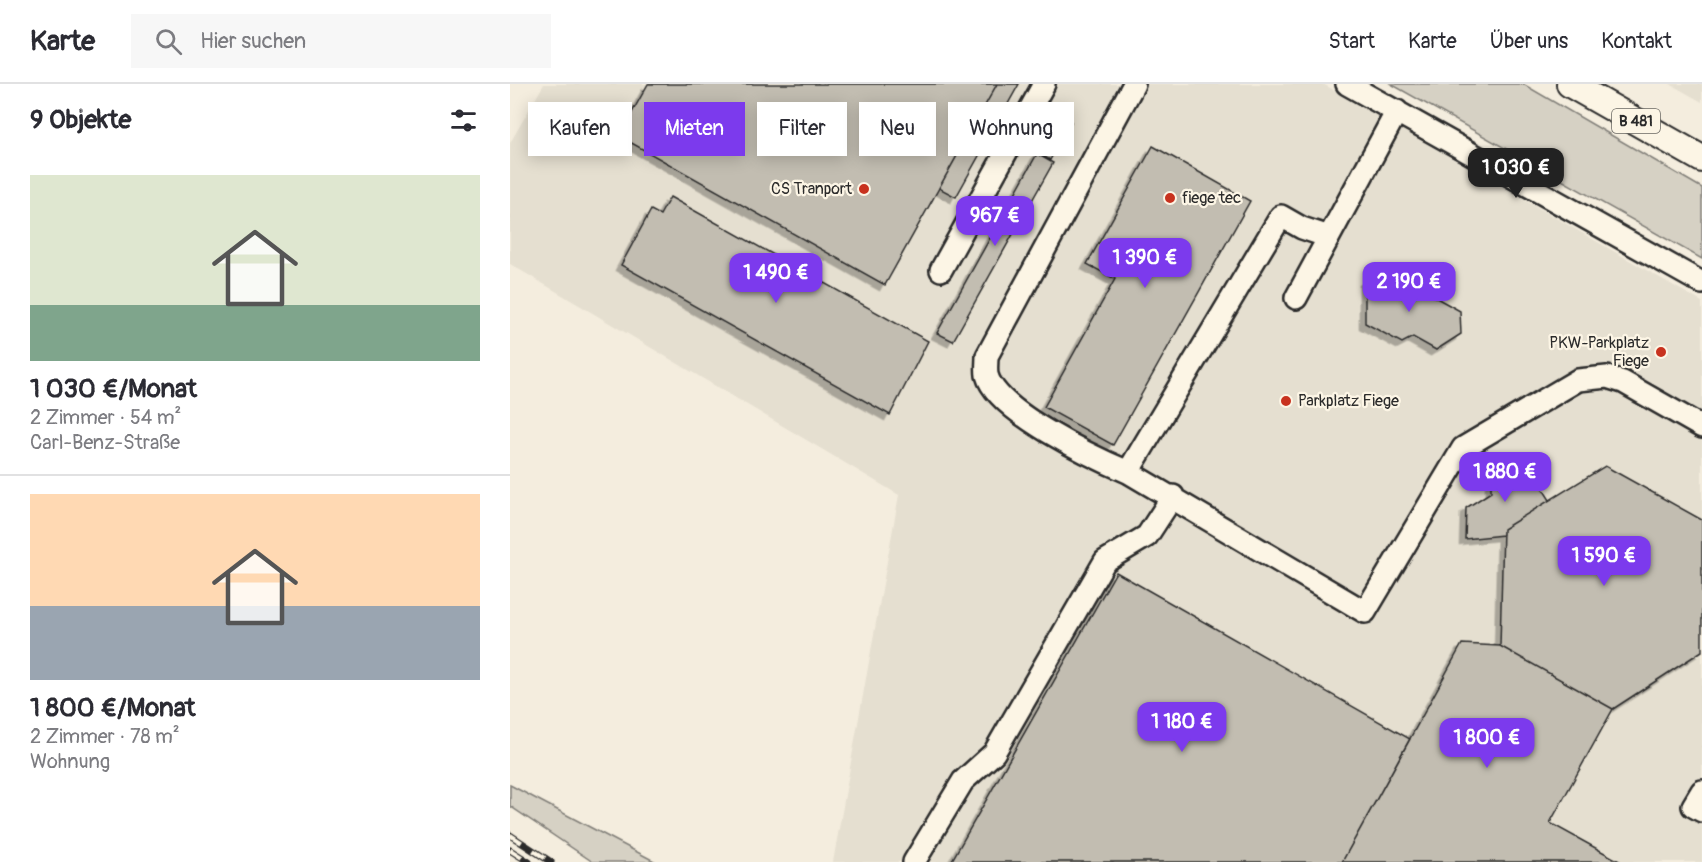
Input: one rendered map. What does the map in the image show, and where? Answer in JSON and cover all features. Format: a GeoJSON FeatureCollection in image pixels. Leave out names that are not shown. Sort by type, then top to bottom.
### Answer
{"type":"FeatureCollection","features":[{"type":"Feature","properties":{"kind":"main road","name":"B 481"},"geometry":{"type":"LineString","coordinates":[[1570,84],[1702,159]]}},
{"type":"Feature","properties":{"kind":"street"},"geometry":{"type":"LineString","coordinates":[[941,270],[1044,84]]}},
{"type":"Feature","properties":{"kind":"street"},"geometry":{"type":"LineString","coordinates":[[1134,84],[987,356],[987,375],[1011,409],[1098,459],[1173,496],[1365,612],[1463,448],[1578,380],[1607,377],[1623,382],[1702,427]]}},
{"type":"Feature","properties":{"kind":"street"},"geometry":{"type":"LineString","coordinates":[[1347,84],[1702,283]]}},
{"type":"Feature","properties":{"kind":"street"},"geometry":{"type":"LineString","coordinates":[[1296,298],[1397,111]]}},
{"type":"Feature","properties":{"kind":"street"},"geometry":{"type":"LineString","coordinates":[[1128,472],[1281,216],[1302,228],[1329,237]]}},
{"type":"Feature","properties":{"kind":"street"},"geometry":{"type":"LineString","coordinates":[[915,862],[963,781],[994,753],[1105,561],[1147,536],[1173,496]]}},
{"type":"Feature","properties":{"kind":"street"},"geometry":{"type":"LineString","coordinates":[[1702,791],[1693,806],[1702,811]]}},
{"type":"Feature","properties":{"kind":"shaded area"},"geometry":{"type":"Polygon","coordinates":[[[544,84],[1323,84],[1702,302],[1702,862],[833,862],[899,495],[510,264],[510,143],[528,112],[528,156],[632,156],[632,102],[534,102],[544,84]]]}},
{"type":"Feature","properties":{"kind":"shaded area"},"geometry":{"type":"Polygon","coordinates":[[[1391,84],[1523,84],[1702,188],[1702,259],[1391,84]]]}},
{"type":"Feature","properties":{"kind":"shaded area"},"geometry":{"type":"Polygon","coordinates":[[[1670,84],[1702,84],[1702,102],[1670,84]]]}},
{"type":"Feature","properties":{"kind":"shaded area"},"geometry":{"type":"Polygon","coordinates":[[[510,785],[656,862],[593,862],[510,806],[510,785]]]}},
{"type":"Feature","properties":{"kind":"building"},"geometry":{"type":"Polygon","coordinates":[[[648,84],[997,84],[987,102],[948,102],[948,156],[957,156],[885,285],[655,156],[745,156],[745,102],[644,102],[644,150],[632,143],[632,113],[648,84]]]}},
{"type":"Feature","properties":{"kind":"building"},"geometry":{"type":"Polygon","coordinates":[[[997,84],[1019,84],[1009,102],[987,102],[997,84]]]}},
{"type":"Feature","properties":{"kind":"building"},"geometry":{"type":"Polygon","coordinates":[[[1153,146],[1250,201],[1113,445],[1044,407],[1115,279],[1087,264],[1153,146]]]}},
{"type":"Feature","properties":{"kind":"building"},"geometry":{"type":"Polygon","coordinates":[[[957,156],[979,156],[956,197],[939,188],[957,156]]]}},
{"type":"Feature","properties":{"kind":"building"},"geometry":{"type":"Polygon","coordinates":[[[1036,156],[1053,163],[953,341],[937,333],[1036,156]]]}},
{"type":"Feature","properties":{"kind":"building"},"geometry":{"type":"Polygon","coordinates":[[[670,197],[928,341],[890,415],[621,265],[651,210],[660,215],[670,197]]]}},
{"type":"Feature","properties":{"kind":"building"},"geometry":{"type":"Polygon","coordinates":[[[1380,273],[1401,285],[1406,281],[1460,311],[1461,334],[1436,350],[1413,337],[1402,343],[1365,323],[1365,280],[1380,273]]]}},
{"type":"Feature","properties":{"kind":"building"},"geometry":{"type":"Polygon","coordinates":[[[1526,462],[1550,500],[1503,529],[1503,535],[1465,539],[1466,508],[1491,492],[1491,482],[1526,462]]]}},
{"type":"Feature","properties":{"kind":"building"},"geometry":{"type":"Polygon","coordinates":[[[1605,466],[1702,520],[1702,651],[1613,709],[1500,646],[1503,529],[1605,466]]]}},
{"type":"Feature","properties":{"kind":"building"},"geometry":{"type":"Polygon","coordinates":[[[1116,572],[1410,739],[1342,862],[951,862],[1116,572]]]}},
{"type":"Feature","properties":{"kind":"building"},"geometry":{"type":"Polygon","coordinates":[[[1462,644],[1500,646],[1613,709],[1550,823],[1621,862],[1342,862],[1462,644]]]}},
{"type":"Feature","properties":{"kind":"railway"},"geometry":{"type":"LineString","coordinates":[[510,835],[551,862]]}},
{"type":"Feature","properties":{"kind":"railway"},"geometry":{"type":"LineString","coordinates":[[510,850],[529,862]]}},
{"type":"Feature","properties":{"kind":"place","name":"CS Tranport"},"geometry":{"type":"Point","coordinates":[864,189]}},
{"type":"Feature","properties":{"kind":"place","name":"fiege tec"},"geometry":{"type":"Point","coordinates":[1170,198]}},
{"type":"Feature","properties":{"kind":"place","name":"PKW-Parkplatz Fiege"},"geometry":{"type":"Point","coordinates":[1661,352]}},
{"type":"Feature","properties":{"kind":"place","name":"Parkplatz Fiege"},"geometry":{"type":"Point","coordinates":[1286,401]}}]}
